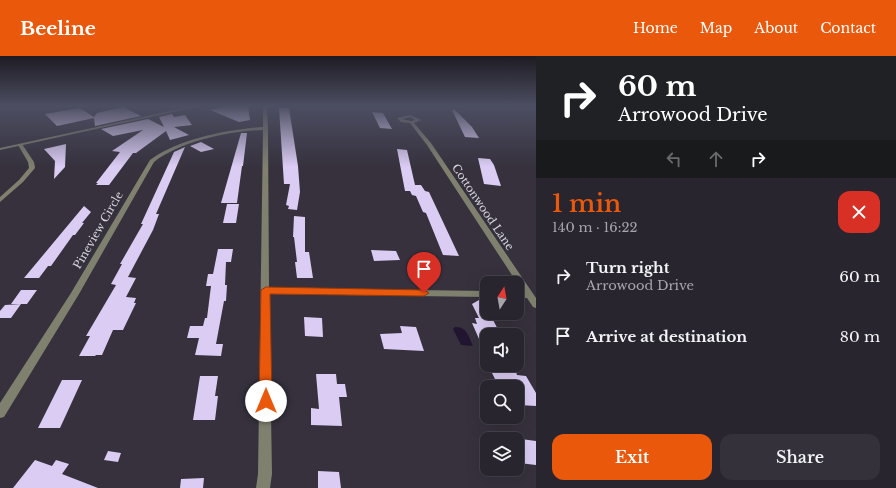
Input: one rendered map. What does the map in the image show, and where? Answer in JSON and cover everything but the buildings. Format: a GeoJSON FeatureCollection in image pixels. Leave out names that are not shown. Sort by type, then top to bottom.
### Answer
{"type":"FeatureCollection","features":[{"type":"Feature","properties":{"kind":"street"},"geometry":{"type":"LineString","coordinates":[[0,149],[106,126]]}},
{"type":"Feature","properties":{"kind":"street","name":"Cottonwood Lane"},"geometry":{"type":"LineString","coordinates":[[414,126],[429,144],[536,305]]}},
{"type":"Feature","properties":{"kind":"street"},"geometry":{"type":"LineString","coordinates":[[263,488],[265,467],[266,128]]}},
{"type":"Feature","properties":{"kind":"street","name":"Pineview Circle"},"geometry":{"type":"LineString","coordinates":[[0,413],[75,294],[152,161],[164,152],[182,145],[242,130],[266,128]]}},
{"type":"Feature","properties":{"kind":"street"},"geometry":{"type":"LineString","coordinates":[[0,200],[21,181],[32,168],[31,162],[20,145]]}},
{"type":"Feature","properties":{"kind":"street"},"geometry":{"type":"LineString","coordinates":[[266,290],[480,294]]}},
{"type":"Feature","properties":{"kind":"street"},"geometry":{"type":"LineString","coordinates":[[524,295],[529,295]]}},
{"type":"Feature","properties":{"kind":"shaded area"},"geometry":{"type":"Polygon","coordinates":[[[455,327],[465,330],[473,346],[461,345],[453,329],[455,327]]]}},
{"type":"Feature","properties":{"kind":"route"},"geometry":{"type":"LineString","coordinates":[[266,401],[266,290],[424,293]]}}]}
